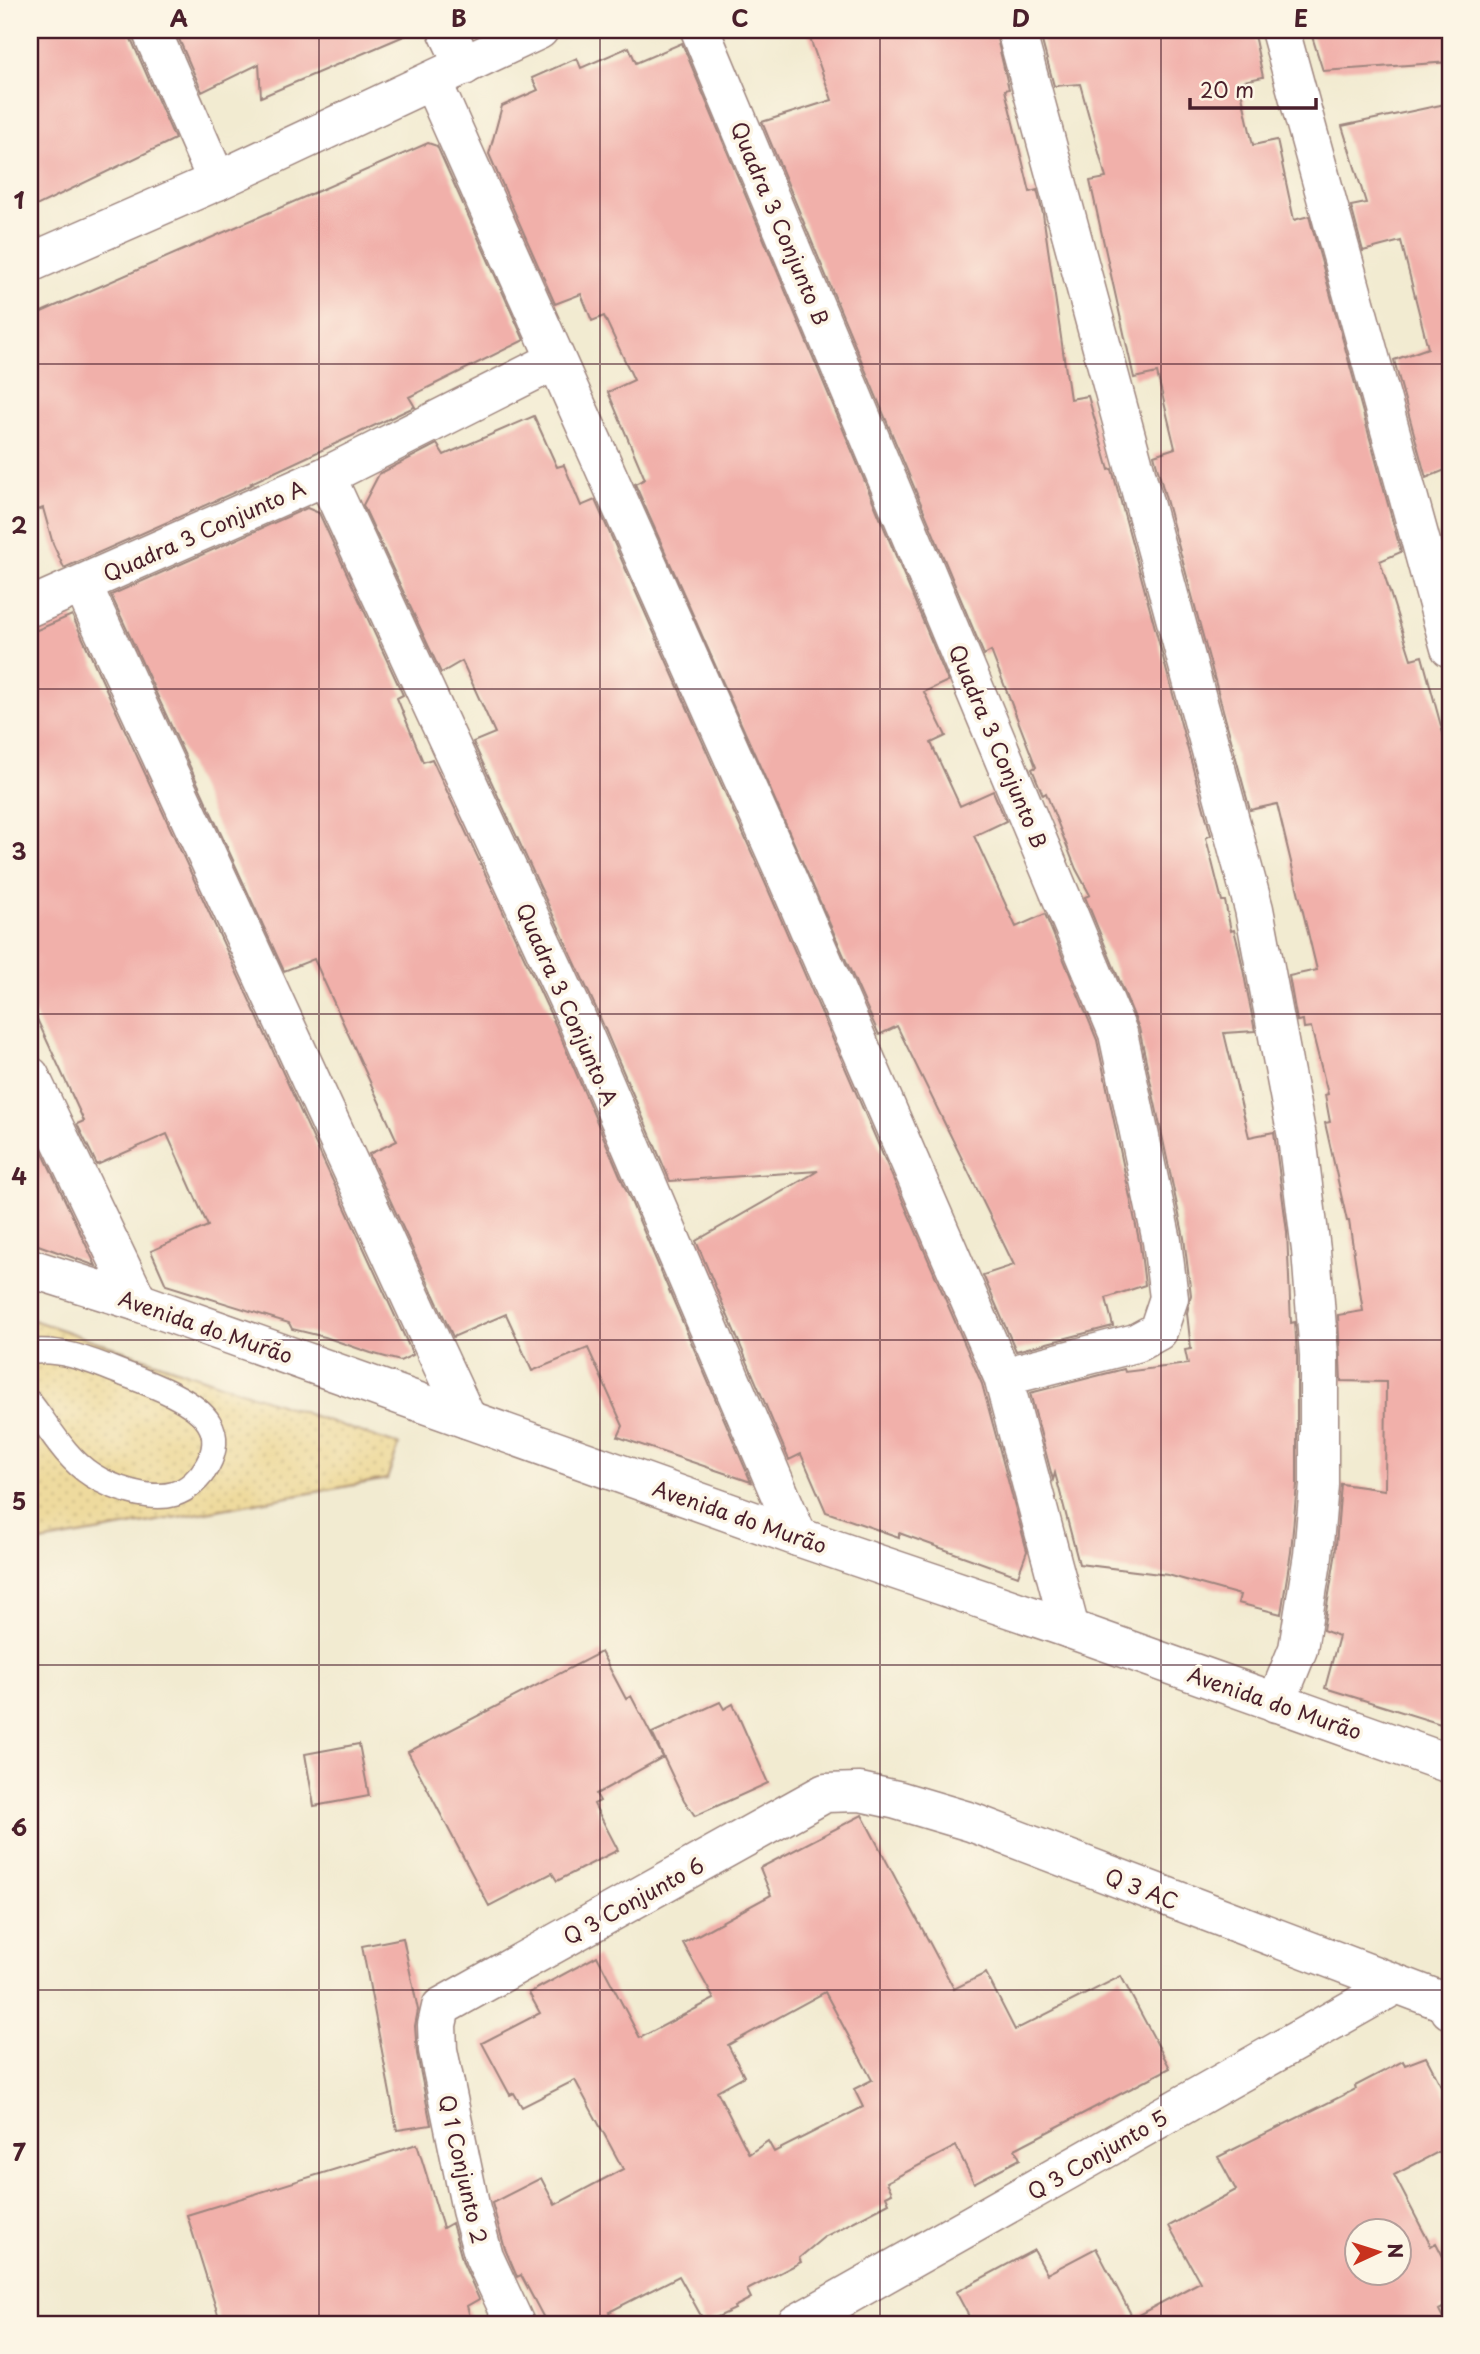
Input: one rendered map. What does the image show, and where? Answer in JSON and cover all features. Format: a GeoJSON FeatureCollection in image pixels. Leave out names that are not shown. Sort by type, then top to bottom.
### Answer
{"type":"FeatureCollection","features":[{"type":"Feature","properties":{"kind":"street"},"geometry":{"type":"LineString","coordinates":[[150,30],[217,181]]}},
{"type":"Feature","properties":{"kind":"street"},"geometry":{"type":"LineString","coordinates":[[447,30],[448,73],[556,360],[787,878],[1003,1377],[1070,1629]]}},
{"type":"Feature","properties":{"kind":"street"},"geometry":{"type":"LineString","coordinates":[[30,262],[217,181],[539,30]]}},
{"type":"Feature","properties":{"kind":"street","name":"Quadra 3 Conjunto B"},"geometry":{"type":"LineString","coordinates":[[700,30],[1086,955],[1118,1033],[1124,1058],[1163,1241],[1169,1298],[1158,1331],[1136,1343],[1003,1377]]}},
{"type":"Feature","properties":{"kind":"street"},"geometry":{"type":"LineString","coordinates":[[1016,30],[1254,909],[1297,1137],[1311,1250],[1319,1355],[1319,1485],[1313,1555],[1298,1649],[1276,1703]]}},
{"type":"Feature","properties":{"kind":"street"},"geometry":{"type":"LineString","coordinates":[[1280,30],[1450,648]]}},
{"type":"Feature","properties":{"kind":"street","name":"Quadra 3 Conjunto A"},"geometry":{"type":"LineString","coordinates":[[30,607],[326,476],[556,360]]}},
{"type":"Feature","properties":{"kind":"street","name":"Quadra 3 Conjunto A"},"geometry":{"type":"LineString","coordinates":[[326,476],[576,1017],[799,1537]]}},
{"type":"Feature","properties":{"kind":"street","name":"Quadra 3 Conjunto A"},"geometry":{"type":"LineString","coordinates":[[82,584],[467,1419]]}},
{"type":"Feature","properties":{"kind":"street"},"geometry":{"type":"LineString","coordinates":[[30,1076],[138,1302]]}},
{"type":"Feature","properties":{"kind":"street","name":"Avenida do Murão"},"geometry":{"type":"LineString","coordinates":[[30,1268],[138,1302],[799,1537],[1450,1763]]}},
{"type":"Feature","properties":{"kind":"street","name":"Q 3 AC"},"geometry":{"type":"LineString","coordinates":[[825,1793],[860,1791],[971,1822],[1449,2006]]}},
{"type":"Feature","properties":{"kind":"street","name":"Q 3 Conjunto 6"},"geometry":{"type":"LineString","coordinates":[[441,2007],[825,1793]]}},
{"type":"Feature","properties":{"kind":"street","name":"Q 3 Conjunto 5"},"geometry":{"type":"LineString","coordinates":[[796,2324],[1397,1984]]}},
{"type":"Feature","properties":{"kind":"street","name":"Q 1 Conjunto 2"},"geometry":{"type":"LineString","coordinates":[[441,2007],[437,2025],[438,2050],[471,2210],[484,2257],[515,2324]]}},
{"type":"Feature","properties":{"kind":"lane"},"geometry":{"type":"LineString","coordinates":[[30,1352],[69,1353],[181,1398],[208,1420],[216,1436],[211,1460],[195,1481],[174,1494],[128,1492],[91,1475],[61,1446],[30,1403]]}},
{"type":"Feature","properties":{"kind":"sand"},"geometry":{"type":"Polygon","coordinates":[[[30,1319],[399,1445],[387,1479],[30,1544],[30,1319]]]}},
{"type":"Feature","properties":{"kind":"building"},"geometry":{"type":"Polygon","coordinates":[[[30,30],[130,30],[131,39],[175,139],[30,209],[30,30]]]}},
{"type":"Feature","properties":{"kind":"building"},"geometry":{"type":"Polygon","coordinates":[[[175,30],[418,30],[261,97],[259,64],[202,92],[175,30]]]}},
{"type":"Feature","properties":{"kind":"building"},"geometry":{"type":"Polygon","coordinates":[[[807,30],[995,30],[1009,89],[1005,90],[1030,192],[1037,190],[1043,214],[1070,399],[1088,396],[1109,470],[1112,469],[1211,835],[1206,838],[1222,901],[1225,901],[1231,931],[1234,930],[1239,949],[1255,1031],[1224,1033],[1249,1137],[1274,1132],[1287,1232],[1291,1323],[1295,1322],[1297,1356],[1297,1484],[1291,1552],[1281,1614],[1238,1603],[1240,1595],[1168,1575],[1079,1564],[1055,1473],[1053,1480],[1030,1393],[1124,1369],[1125,1372],[1188,1364],[1185,1350],[1191,1349],[1187,1313],[1191,1295],[1184,1238],[1139,1028],[1085,897],[1090,895],[1076,869],[1046,793],[1043,795],[1032,769],[1036,767],[991,651],[984,655],[762,122],[832,100],[807,30]]]}},
{"type":"Feature","properties":{"kind":"building"},"geometry":{"type":"Polygon","coordinates":[[[1039,30],[1253,30],[1263,77],[1239,82],[1253,145],[1277,140],[1294,220],[1309,216],[1401,552],[1380,561],[1411,659],[1422,656],[1450,759],[1450,1727],[1325,1688],[1339,1636],[1323,1630],[1335,1558],[1341,1484],[1385,1490],[1386,1382],[1341,1381],[1338,1315],[1363,1311],[1349,1221],[1325,1123],[1330,1122],[1325,1095],[1328,1094],[1311,1027],[1304,1028],[1303,1020],[1297,1021],[1289,976],[1317,970],[1277,804],[1250,810],[1154,455],[1175,448],[1157,373],[1134,378],[1090,181],[1106,178],[1080,84],[1054,86],[1039,30]]]}},
{"type":"Feature","properties":{"kind":"building"},"geometry":{"type":"Polygon","coordinates":[[[1310,30],[1450,30],[1450,62],[1323,71],[1310,30]]]}},
{"type":"Feature","properties":{"kind":"building"},"geometry":{"type":"Polygon","coordinates":[[[682,43],[948,681],[924,692],[946,736],[931,743],[960,806],[993,791],[1006,821],[974,836],[1016,927],[1045,914],[1097,1040],[1140,1245],[1145,1285],[1106,1298],[1113,1326],[1016,1351],[983,1275],[1014,1265],[897,1026],[879,1035],[635,484],[645,479],[608,392],[634,380],[604,316],[592,321],[581,294],[555,304],[489,154],[502,106],[538,90],[532,78],[577,58],[581,68],[629,47],[636,63],[682,43]]]}},
{"type":"Feature","properties":{"kind":"building"},"geometry":{"type":"Polygon","coordinates":[[[1450,103],[1450,468],[1426,478],[1394,360],[1428,348],[1401,241],[1363,251],[1351,206],[1366,203],[1342,126],[1450,103]]]}},
{"type":"Feature","properties":{"kind":"building"},"geometry":{"type":"Polygon","coordinates":[[[428,143],[437,146],[524,340],[409,397],[415,407],[251,483],[253,484],[64,568],[53,544],[43,508],[30,513],[30,317],[428,143]]]}},
{"type":"Feature","properties":{"kind":"building"},"geometry":{"type":"Polygon","coordinates":[[[534,416],[557,467],[564,465],[581,506],[595,500],[767,887],[982,1384],[1027,1551],[1018,1576],[899,1533],[899,1537],[826,1512],[801,1454],[789,1460],[696,1241],[818,1171],[670,1181],[596,1008],[473,742],[495,733],[462,661],[441,673],[363,505],[379,474],[437,444],[444,455],[534,416]]]}},
{"type":"Feature","properties":{"kind":"building"},"geometry":{"type":"Polygon","coordinates":[[[307,508],[319,513],[403,695],[397,698],[423,762],[432,759],[556,1026],[751,1482],[618,1437],[623,1426],[588,1348],[532,1371],[506,1314],[453,1337],[369,1154],[397,1141],[314,959],[284,971],[111,595],[307,508]]]}},
{"type":"Feature","properties":{"kind":"building"},"geometry":{"type":"Polygon","coordinates":[[[72,615],[413,1355],[400,1361],[292,1329],[289,1323],[166,1285],[151,1251],[208,1226],[167,1134],[97,1165],[77,1124],[84,1121],[30,1004],[30,633],[72,615]]]}},
{"type":"Feature","properties":{"kind":"building"},"geometry":{"type":"Polygon","coordinates":[[[30,1126],[96,1266],[30,1242],[30,1126]]]}},
{"type":"Feature","properties":{"kind":"building"},"geometry":{"type":"Polygon","coordinates":[[[601,1652],[626,1699],[631,1696],[663,1757],[596,1794],[600,1801],[594,1804],[618,1850],[557,1881],[552,1873],[489,1906],[408,1752],[601,1652]]]}},
{"type":"Feature","properties":{"kind":"building"},"geometry":{"type":"Polygon","coordinates":[[[720,1702],[724,1709],[733,1704],[768,1783],[695,1816],[684,1800],[652,1733],[720,1702]]]}},
{"type":"Feature","properties":{"kind":"building"},"geometry":{"type":"Polygon","coordinates":[[[359,1744],[369,1796],[314,1806],[305,1754],[359,1744]]]}},
{"type":"Feature","properties":{"kind":"building"},"geometry":{"type":"Polygon","coordinates":[[[862,1815],[954,1989],[986,1973],[1015,2030],[1121,1976],[1170,2068],[1015,2149],[1020,2159],[974,2183],[956,2146],[887,2182],[892,2193],[886,2196],[889,2203],[824,2237],[799,2258],[801,2262],[747,2290],[751,2298],[705,2323],[679,2276],[609,2312],[615,2324],[547,2324],[521,2275],[517,2277],[505,2249],[492,2203],[541,2178],[555,2205],[623,2169],[575,2080],[522,2107],[514,2093],[510,2095],[482,2043],[540,2013],[529,1993],[597,1956],[640,2038],[714,1999],[683,1943],[771,1895],[760,1868],[862,1815]],[[825,1992],[728,2045],[744,2076],[717,2091],[749,2154],[768,2141],[774,2152],[863,2107],[854,2089],[872,2080],[825,1992]]]}},
{"type":"Feature","properties":{"kind":"building"},"geometry":{"type":"Polygon","coordinates":[[[403,1938],[418,2010],[415,2026],[417,2054],[431,2125],[397,2130],[362,1946],[403,1938]]]}},
{"type":"Feature","properties":{"kind":"building"},"geometry":{"type":"Polygon","coordinates":[[[1426,2057],[1450,2103],[1450,2146],[1394,2175],[1431,2246],[1436,2243],[1450,2270],[1450,2304],[1439,2310],[1446,2324],[973,2324],[956,2292],[1034,2250],[1047,2274],[1096,2248],[1133,2318],[1200,2282],[1169,2226],[1236,2190],[1218,2157],[1356,2089],[1355,2086],[1403,2061],[1405,2065],[1426,2057]]]}},
{"type":"Feature","properties":{"kind":"building"},"geometry":{"type":"Polygon","coordinates":[[[417,2144],[443,2228],[452,2223],[463,2263],[479,2299],[467,2306],[472,2324],[221,2324],[187,2215],[417,2144]]]}}]}
